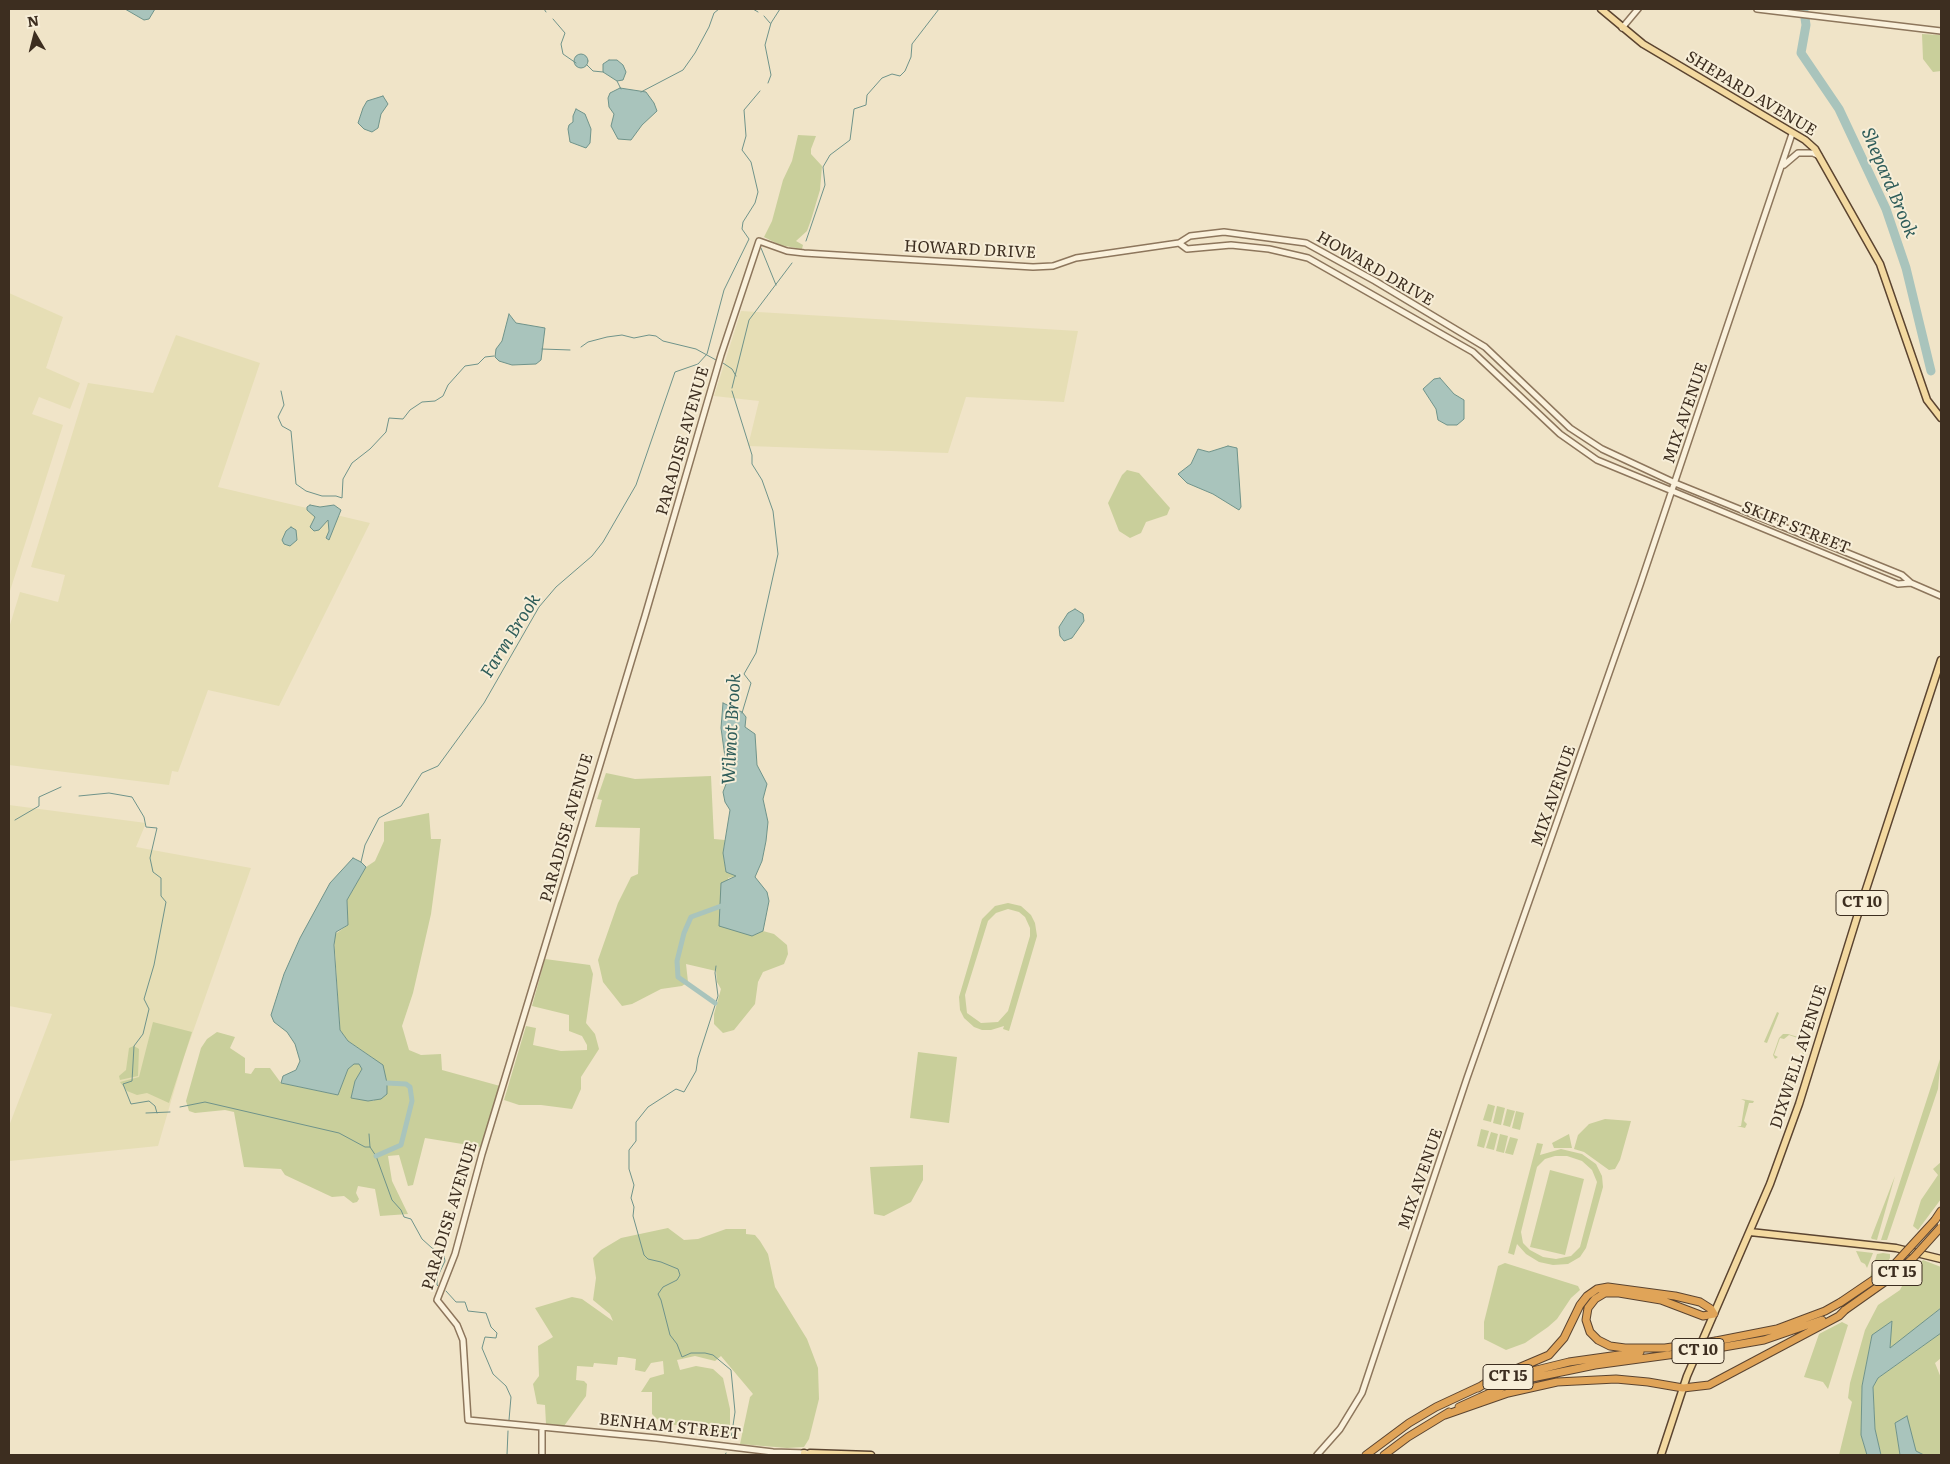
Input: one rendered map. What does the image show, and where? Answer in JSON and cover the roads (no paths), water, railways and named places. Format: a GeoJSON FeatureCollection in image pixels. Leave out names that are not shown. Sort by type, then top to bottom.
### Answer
{"type":"FeatureCollection","features":[{"type":"Feature","properties":{"kind":"highway","name":"CT 15"},"geometry":{"type":"LineString","coordinates":[[1366,1455],[1409,1423],[1436,1407],[1478,1388],[1531,1370],[1568,1362],[1716,1341],[1777,1329],[1825,1311],[1891,1268],[1941,1211]]}},
{"type":"Feature","properties":{"kind":"highway","name":"CT 15"},"geometry":{"type":"LineString","coordinates":[[1384,1455],[1408,1437],[1480,1396],[1532,1378],[1595,1365],[1764,1340],[1790,1333],[1845,1310],[1896,1274],[1941,1227]]}},
{"type":"Feature","properties":{"kind":"highway"},"geometry":{"type":"LineString","coordinates":[[1478,1388],[1490,1380],[1549,1355],[1564,1338],[1580,1305],[1587,1296],[1597,1289],[1623,1287],[1675,1296],[1706,1305],[1714,1314]]}},
{"type":"Feature","properties":{"kind":"highway"},"geometry":{"type":"LineString","coordinates":[[1668,1348],[1610,1346],[1598,1340],[1590,1332],[1586,1320],[1588,1308],[1595,1299],[1605,1293],[1619,1293],[1661,1300],[1703,1316],[1714,1314]]}},
{"type":"Feature","properties":{"kind":"highway"},"geometry":{"type":"LineString","coordinates":[[1445,1415],[1508,1393],[1557,1382],[1616,1380],[1648,1382],[1683,1388],[1718,1382],[1839,1316],[1845,1310]]}},
{"type":"Feature","properties":{"kind":"main road","name":"SHEPARD AVENUE"},"geometry":{"type":"LineString","coordinates":[[1600,9],[1643,44],[1811,145],[1821,157],[1880,264],[1925,394],[1932,408],[1941,418]]}},
{"type":"Feature","properties":{"kind":"main road","name":"DIXWELL AVENUE"},"geometry":{"type":"LineString","coordinates":[[1661,1455],[1683,1388],[1750,1232],[1799,1104],[1857,916],[1941,660]]}},
{"type":"Feature","properties":{"kind":"main road"},"geometry":{"type":"LineString","coordinates":[[1750,1232],[1896,1248],[1941,1258]]}},
{"type":"Feature","properties":{"kind":"main road","name":"BENHAM STREET"},"geometry":{"type":"LineString","coordinates":[[806,1454],[871,1455]]}},
{"type":"Feature","properties":{"kind":"street"},"geometry":{"type":"LineString","coordinates":[[1622,28],[1638,9]]}},
{"type":"Feature","properties":{"kind":"street"},"geometry":{"type":"LineString","coordinates":[[1757,9],[1941,31]]}},
{"type":"Feature","properties":{"kind":"street","name":"MIX AVENUE"},"geometry":{"type":"LineString","coordinates":[[1317,1455],[1340,1429],[1362,1393],[1467,1078],[1675,483],[1792,134]]}},
{"type":"Feature","properties":{"kind":"street"},"geometry":{"type":"LineString","coordinates":[[1779,172],[1787,161],[1798,153],[1813,153],[1821,157]]}},
{"type":"Feature","properties":{"kind":"street","name":"HOWARD DRIVE"},"geometry":{"type":"LineString","coordinates":[[759,241],[804,253],[1033,267],[1053,266],[1076,258],[1179,243],[1190,236],[1224,232],[1306,243],[1375,281],[1492,352],[1570,428],[1602,449]]}},
{"type":"Feature","properties":{"kind":"street","name":"PARADISE AVENUE"},"geometry":{"type":"LineString","coordinates":[[468,1420],[463,1340],[457,1325],[437,1300],[453,1261],[480,1160],[648,607],[719,363],[759,241]]}},
{"type":"Feature","properties":{"kind":"street","name":"HOWARD DRIVE"},"geometry":{"type":"LineString","coordinates":[[1179,243],[1187,249],[1232,245],[1308,258],[1457,342],[1484,360],[1569,441],[1597,460]]}},
{"type":"Feature","properties":{"kind":"street"},"geometry":{"type":"LineString","coordinates":[[1484,360],[1492,352]]}},
{"type":"Feature","properties":{"kind":"street"},"geometry":{"type":"LineString","coordinates":[[1517,393],[1525,385]]}},
{"type":"Feature","properties":{"kind":"street"},"geometry":{"type":"LineString","coordinates":[[1597,460],[1602,449]]}},
{"type":"Feature","properties":{"kind":"street","name":"SKIFF STREET"},"geometry":{"type":"LineString","coordinates":[[1602,449],[1675,483],[1902,575],[1911,583],[1941,596]]}},
{"type":"Feature","properties":{"kind":"street","name":"SKIFF STREET"},"geometry":{"type":"LineString","coordinates":[[1597,460],[1898,584],[1911,583]]}},
{"type":"Feature","properties":{"kind":"street","name":"BENHAM STREET"},"geometry":{"type":"LineString","coordinates":[[468,1420],[806,1454]]}},
{"type":"Feature","properties":{"kind":"street"},"geometry":{"type":"LineString","coordinates":[[542,1428],[542,1455]]}},
{"type":"Feature","properties":{"kind":"water"},"geometry":{"type":"Polygon","coordinates":[[[125,9],[155,9],[149,19],[144,20],[125,9]]]}},
{"type":"Feature","properties":{"kind":"water"},"geometry":{"type":"Polygon","coordinates":[[[581,54],[586,56],[588,61],[586,66],[581,68],[576,66],[574,61],[576,56],[581,54]]]}},
{"type":"Feature","properties":{"kind":"water"},"geometry":{"type":"Polygon","coordinates":[[[609,60],[617,60],[623,65],[626,72],[623,80],[617,81],[603,72],[603,64],[609,60]]]}},
{"type":"Feature","properties":{"kind":"water"},"geometry":{"type":"Polygon","coordinates":[[[620,88],[646,92],[657,111],[642,125],[631,140],[618,139],[611,126],[614,114],[609,107],[608,98],[610,93],[620,88]]]}},
{"type":"Feature","properties":{"kind":"water"},"geometry":{"type":"Polygon","coordinates":[[[383,96],[388,104],[381,114],[378,128],[372,132],[364,129],[358,123],[367,101],[383,96]]]}},
{"type":"Feature","properties":{"kind":"water"},"geometry":{"type":"Polygon","coordinates":[[[576,109],[585,114],[591,129],[590,143],[586,148],[570,142],[568,129],[569,125],[573,122],[576,109]]]}},
{"type":"Feature","properties":{"kind":"water"},"geometry":{"type":"Polygon","coordinates":[[[509,314],[516,323],[545,328],[541,360],[536,364],[512,365],[499,361],[495,357],[496,349],[502,341],[509,314]]]}},
{"type":"Feature","properties":{"kind":"water"},"geometry":{"type":"Polygon","coordinates":[[[1440,378],[1454,394],[1464,400],[1464,419],[1457,425],[1447,425],[1438,420],[1436,409],[1423,389],[1434,379],[1440,378]]]}},
{"type":"Feature","properties":{"kind":"water"},"geometry":{"type":"Polygon","coordinates":[[[1228,446],[1237,448],[1241,507],[1239,510],[1213,494],[1187,483],[1178,474],[1191,464],[1198,449],[1209,452],[1228,446]]]}},
{"type":"Feature","properties":{"kind":"water"},"geometry":{"type":"Polygon","coordinates":[[[310,505],[320,507],[334,505],[341,510],[329,540],[326,538],[329,531],[328,520],[319,530],[314,531],[310,527],[315,517],[307,510],[307,507],[310,505]]]}},
{"type":"Feature","properties":{"kind":"water"},"geometry":{"type":"Polygon","coordinates":[[[291,527],[296,530],[297,540],[290,546],[284,544],[282,540],[286,531],[291,527]]]}},
{"type":"Feature","properties":{"kind":"water"},"geometry":{"type":"Polygon","coordinates":[[[1075,609],[1083,614],[1084,621],[1072,638],[1064,641],[1060,636],[1059,627],[1068,613],[1075,609]]]}},
{"type":"Feature","properties":{"kind":"water"},"geometry":{"type":"Polygon","coordinates":[[[723,703],[742,712],[746,717],[745,727],[755,734],[757,765],[767,784],[763,799],[768,822],[766,841],[762,861],[755,877],[767,892],[769,901],[763,931],[752,936],[719,926],[721,883],[736,876],[726,872],[723,853],[730,810],[725,802],[723,792],[728,779],[721,728],[723,703]]]}},
{"type":"Feature","properties":{"kind":"water"},"geometry":{"type":"Polygon","coordinates":[[[353,858],[366,867],[347,900],[348,925],[336,932],[334,945],[340,1030],[348,1041],[383,1065],[387,1083],[387,1094],[381,1099],[368,1101],[351,1098],[355,1081],[362,1069],[359,1064],[354,1064],[348,1069],[338,1095],[281,1083],[283,1076],[296,1070],[300,1061],[295,1044],[287,1032],[274,1022],[271,1015],[284,974],[300,938],[330,883],[353,858]]]}},
{"type":"Feature","properties":{"kind":"water"},"geometry":{"type":"Polygon","coordinates":[[[1941,1308],[1941,1333],[1878,1378],[1873,1387],[1875,1429],[1881,1455],[1867,1455],[1861,1435],[1862,1386],[1872,1335],[1892,1321],[1890,1348],[1941,1308]]]}},
{"type":"Feature","properties":{"kind":"water"},"geometry":{"type":"Polygon","coordinates":[[[1907,1416],[1916,1451],[1924,1455],[1900,1455],[1895,1423],[1907,1416]]]}},
{"type":"Feature","properties":{"kind":"waterway"},"geometry":{"type":"LineString","coordinates":[[641,92],[683,70],[695,53],[714,13],[719,9]]}},
{"type":"Feature","properties":{"kind":"waterway"},"geometry":{"type":"LineString","coordinates":[[753,9],[758,12]]}},
{"type":"Feature","properties":{"kind":"waterway"},"geometry":{"type":"LineString","coordinates":[[771,23],[780,9]]}},
{"type":"Feature","properties":{"kind":"waterway","name":"Wilmot Brook"},"geometry":{"type":"LineString","coordinates":[[806,241],[825,185],[823,167],[830,155],[850,140],[854,109],[866,105],[867,95],[882,78],[892,74],[900,76],[905,71],[911,57],[912,44],[939,9]]}},
{"type":"Feature","properties":{"kind":"waterway"},"geometry":{"type":"LineString","coordinates":[[764,16],[770,23]]}},
{"type":"Feature","properties":{"kind":"waterway","name":"Shepard Brook"},"geometry":{"type":"LineString","coordinates":[[1805,18],[1806,25],[1801,53],[1839,109],[1886,209],[1906,268],[1931,371]]}},
{"type":"Feature","properties":{"kind":"waterway"},"geometry":{"type":"LineString","coordinates":[[553,19],[565,33],[561,44],[563,54],[576,63]]}},
{"type":"Feature","properties":{"kind":"waterway","name":"Farm Brook"},"geometry":{"type":"LineString","coordinates":[[768,83],[771,75],[765,45],[771,23]]}},
{"type":"Feature","properties":{"kind":"waterway"},"geometry":{"type":"LineString","coordinates":[[587,65],[593,71],[603,72]]}},
{"type":"Feature","properties":{"kind":"waterway"},"geometry":{"type":"LineString","coordinates":[[617,81],[621,89]]}},
{"type":"Feature","properties":{"kind":"waterway","name":"Farm Brook"},"geometry":{"type":"LineString","coordinates":[[361,862],[365,845],[379,818],[401,806],[422,773],[438,766],[484,703],[539,607],[556,587],[592,556],[603,542],[636,485],[675,372],[698,364],[707,354],[724,290],[749,239],[742,229],[743,222],[755,203],[758,192],[751,162],[742,150],[746,136],[744,110],[760,91]]}},
{"type":"Feature","properties":{"kind":"waterway"},"geometry":{"type":"LineString","coordinates":[[761,248],[776,285]]}},
{"type":"Feature","properties":{"kind":"waterway","name":"Wilmot Brook"},"geometry":{"type":"LineString","coordinates":[[732,388],[749,320],[792,263]]}},
{"type":"Feature","properties":{"kind":"waterway"},"geometry":{"type":"LineString","coordinates":[[581,347],[588,342],[607,337],[622,335],[634,338],[649,335],[656,336],[663,341],[696,349],[716,360]]}},
{"type":"Feature","properties":{"kind":"waterway"},"geometry":{"type":"LineString","coordinates":[[542,349],[570,350]]}},
{"type":"Feature","properties":{"kind":"waterway"},"geometry":{"type":"LineString","coordinates":[[281,391],[284,405],[278,417],[282,426],[291,431],[296,484],[306,491],[322,496],[342,498],[343,479],[352,463],[370,449],[386,432],[389,418],[403,419],[410,410],[422,402],[435,401],[443,396],[448,385],[465,366],[478,364],[485,357],[494,356]]}},
{"type":"Feature","properties":{"kind":"waterway"},"geometry":{"type":"LineString","coordinates":[[723,363],[732,369],[736,376]]}},
{"type":"Feature","properties":{"kind":"waterway","name":"Wilmot Brook"},"geometry":{"type":"LineString","coordinates":[[732,391],[752,455],[752,464],[762,480],[773,511],[778,554],[756,653],[744,674],[751,683],[742,713]]}},
{"type":"Feature","properties":{"kind":"waterway"},"geometry":{"type":"LineString","coordinates":[[15,820],[39,806],[39,797],[61,787]]}},
{"type":"Feature","properties":{"kind":"waterway"},"geometry":{"type":"LineString","coordinates":[[79,796],[109,793],[132,797],[144,817],[146,827],[157,828],[150,858],[153,872],[161,878],[161,896],[166,902],[154,965],[144,999],[149,1009],[143,1034],[134,1046],[132,1081],[123,1084],[131,1104],[149,1101],[155,1106],[157,1113]]}},
{"type":"Feature","properties":{"kind":"waterway"},"geometry":{"type":"LineString","coordinates":[[715,1003],[678,977],[677,961],[684,933],[691,917],[724,905]]}},
{"type":"Feature","properties":{"kind":"waterway","name":"Wilmot Brook"},"geometry":{"type":"LineString","coordinates":[[716,966],[718,996],[698,1058],[696,1071],[684,1092],[676,1089],[648,1107],[636,1122],[636,1141],[629,1150],[629,1169],[634,1185],[631,1198],[634,1207],[633,1216],[644,1255],[648,1259],[678,1269],[680,1275],[677,1280],[663,1287],[658,1294],[670,1335],[677,1344],[682,1357],[691,1353],[713,1355],[731,1370],[735,1412],[731,1439]]}},
{"type":"Feature","properties":{"kind":"waterway"},"geometry":{"type":"LineString","coordinates":[[376,1156],[401,1145],[412,1101],[410,1087],[406,1084],[387,1083]]}},
{"type":"Feature","properties":{"kind":"waterway"},"geometry":{"type":"LineString","coordinates":[[180,1107],[205,1102],[339,1133],[365,1147],[370,1147]]}},
{"type":"Feature","properties":{"kind":"waterway"},"geometry":{"type":"LineString","coordinates":[[146,1113],[170,1112]]}},
{"type":"Feature","properties":{"kind":"waterway","name":"Farm Brook"},"geometry":{"type":"LineString","coordinates":[[369,1134],[370,1147],[376,1156],[392,1200],[401,1210],[404,1217],[411,1219],[422,1239],[444,1256],[445,1261],[437,1278],[437,1285],[440,1288]]}},
{"type":"Feature","properties":{"kind":"waterway"},"geometry":{"type":"LineString","coordinates":[[446,1291],[456,1302],[465,1302],[468,1311],[486,1313],[491,1327],[497,1333],[496,1338],[485,1337],[482,1348],[493,1374],[506,1386],[511,1397],[509,1420]]}},
{"type":"Feature","properties":{"kind":"waterway"},"geometry":{"type":"LineString","coordinates":[[507,1455],[508,1431]]}}]}
